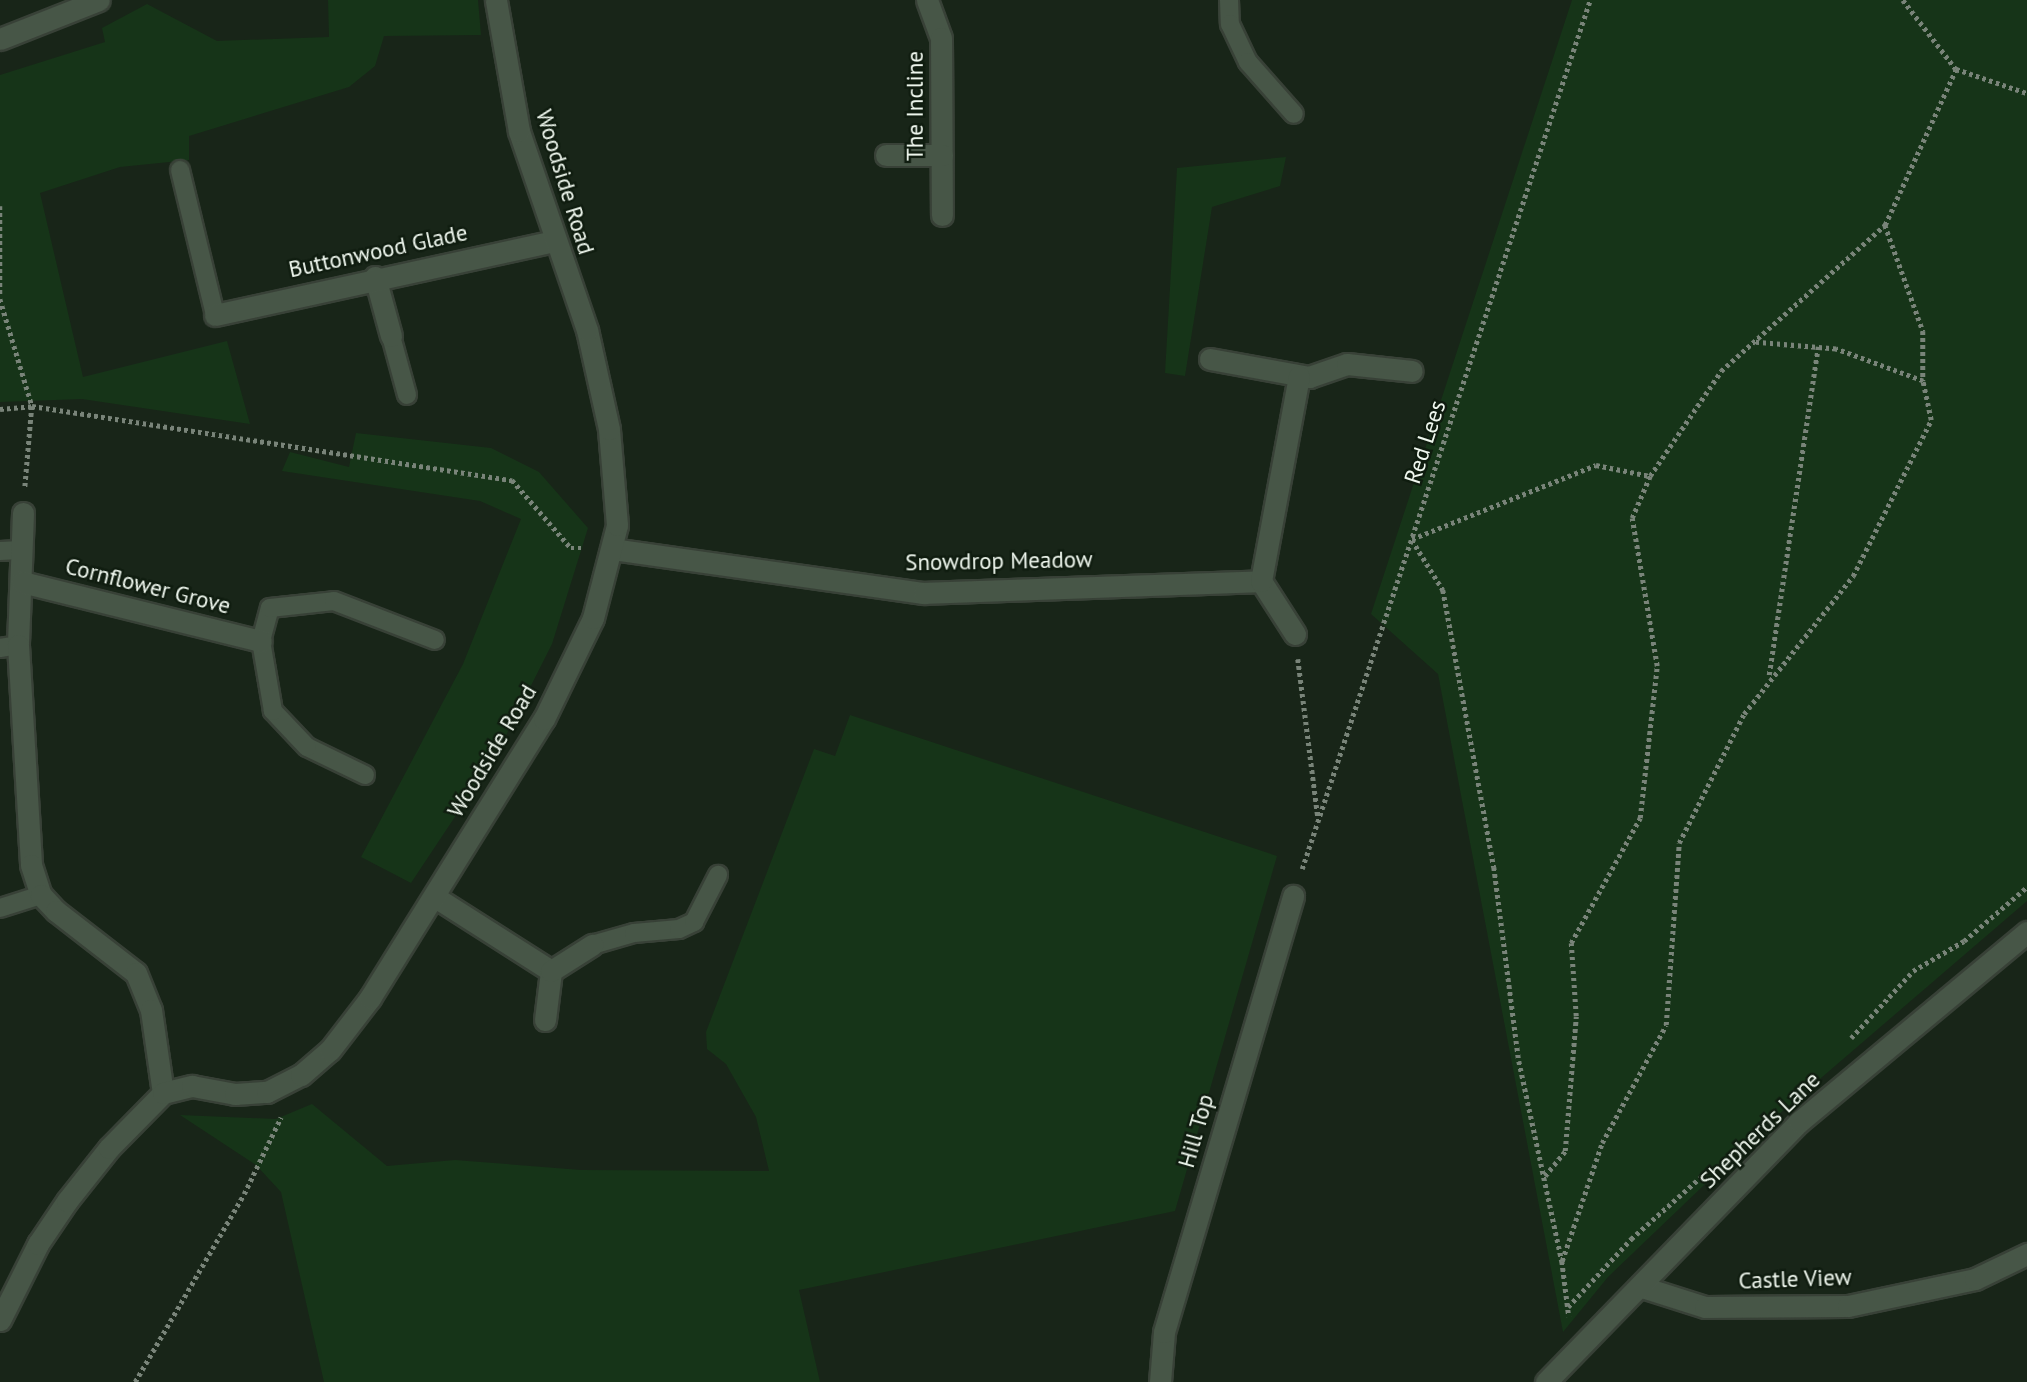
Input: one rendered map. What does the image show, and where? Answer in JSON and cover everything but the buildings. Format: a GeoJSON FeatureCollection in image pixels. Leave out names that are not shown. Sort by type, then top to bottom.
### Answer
{"type":"FeatureCollection","features":[{"type":"Feature","properties":{"kind":"street"},"geometry":{"type":"LineString","coordinates":[[0,39],[100,0]]}},
{"type":"Feature","properties":{"kind":"street","name":"Woodside Road"},"geometry":{"type":"LineString","coordinates":[[163,1093],[192,1086],[252,1095],[301,1075],[330,1050],[370,999],[435,897],[550,707],[593,618],[613,549],[614,464],[603,392],[587,330],[553,241],[519,131],[496,0]]}},
{"type":"Feature","properties":{"kind":"street","name":"The Incline"},"geometry":{"type":"LineString","coordinates":[[927,0],[942,38],[942,215]]}},
{"type":"Feature","properties":{"kind":"street"},"geometry":{"type":"LineString","coordinates":[[886,155],[942,155]]}},
{"type":"Feature","properties":{"kind":"street","name":"Buttonwood Glade"},"geometry":{"type":"LineString","coordinates":[[215,315],[375,277],[553,241]]}},
{"type":"Feature","properties":{"kind":"street"},"geometry":{"type":"LineString","coordinates":[[375,277],[391,336]]}},
{"type":"Feature","properties":{"kind":"street"},"geometry":{"type":"LineString","coordinates":[[1210,359],[1299,376],[1363,363],[1412,371]]}},
{"type":"Feature","properties":{"kind":"street"},"geometry":{"type":"LineString","coordinates":[[1295,634],[1261,581],[1299,376]]}},
{"type":"Feature","properties":{"kind":"street"},"geometry":{"type":"LineString","coordinates":[[0,1320],[60,1212],[109,1148],[163,1093],[151,1010],[136,973],[41,895],[27,844],[9,646],[22,582],[23,513]]}},
{"type":"Feature","properties":{"kind":"street","name":"Snowdrop Meadow"},"geometry":{"type":"LineString","coordinates":[[613,549],[924,593],[1261,581]]}},
{"type":"Feature","properties":{"kind":"street","name":"Cornflower Grove"},"geometry":{"type":"LineString","coordinates":[[22,582],[261,641]]}},
{"type":"Feature","properties":{"kind":"street","name":"Hill Top"},"geometry":{"type":"LineString","coordinates":[[1160,1382],[1164,1332],[1293,896]]}},
{"type":"Feature","properties":{"kind":"street"},"geometry":{"type":"LineString","coordinates":[[435,897],[551,971]]}},
{"type":"Feature","properties":{"kind":"street","name":"Shepherds Lane"},"geometry":{"type":"LineString","coordinates":[[1548,1382],[1799,1122],[2027,932]]}},
{"type":"Feature","properties":{"kind":"street"},"geometry":{"type":"LineString","coordinates":[[551,971],[592,945]]}},
{"type":"Feature","properties":{"kind":"street"},"geometry":{"type":"LineString","coordinates":[[545,1020],[551,971]]}},
{"type":"Feature","properties":{"kind":"street","name":"Castle View"},"geometry":{"type":"LineString","coordinates":[[1642,1287],[1705,1307],[1849,1306],[1975,1279],[2027,1254]]}},
{"type":"Feature","properties":{"kind":"lane"},"geometry":{"type":"LineString","coordinates":[[1229,0],[1230,24],[1248,62],[1294,114]]}},
{"type":"Feature","properties":{"kind":"lane"},"geometry":{"type":"LineString","coordinates":[[180,170],[215,315]]}},
{"type":"Feature","properties":{"kind":"lane"},"geometry":{"type":"LineString","coordinates":[[391,336],[407,394]]}},
{"type":"Feature","properties":{"kind":"lane"},"geometry":{"type":"LineString","coordinates":[[0,551],[22,550]]}},
{"type":"Feature","properties":{"kind":"lane"},"geometry":{"type":"LineString","coordinates":[[365,775],[307,747],[274,711],[261,641],[270,608],[334,601],[435,639]]}},
{"type":"Feature","properties":{"kind":"lane"},"geometry":{"type":"LineString","coordinates":[[592,945],[634,933],[679,929],[694,922],[718,875]]}},
{"type":"Feature","properties":{"kind":"lane"},"geometry":{"type":"LineString","coordinates":[[0,908],[41,895]]}},
{"type":"Feature","properties":{"kind":"path","name":"Red Lees"},"geometry":{"type":"LineString","coordinates":[[1293,896],[1590,0]]}},
{"type":"Feature","properties":{"kind":"path"},"geometry":{"type":"LineString","coordinates":[[1903,0],[1956,69],[2027,93]]}},
{"type":"Feature","properties":{"kind":"path"},"geometry":{"type":"LineString","coordinates":[[1544,1177],[1565,1151],[1576,1016],[1571,943],[1640,818],[1657,666],[1632,518],[1650,476],[1721,371],[1885,225],[1956,69]]}},
{"type":"Feature","properties":{"kind":"path"},"geometry":{"type":"LineString","coordinates":[[0,206],[0,297],[32,406],[23,513]]}},
{"type":"Feature","properties":{"kind":"path"},"geometry":{"type":"LineString","coordinates":[[1562,1261],[1602,1143],[1667,1025],[1679,843],[1744,714],[1769,678],[1853,576],[1931,420],[1923,381],[1923,331],[1885,225]]}},
{"type":"Feature","properties":{"kind":"path"},"geometry":{"type":"LineString","coordinates":[[1753,342],[1836,349],[1923,381]]}},
{"type":"Feature","properties":{"kind":"path"},"geometry":{"type":"LineString","coordinates":[[1769,678],[1818,348]]}},
{"type":"Feature","properties":{"kind":"path"},"geometry":{"type":"LineString","coordinates":[[0,409],[32,406],[512,480],[571,548],[613,549]]}},
{"type":"Feature","properties":{"kind":"path"},"geometry":{"type":"LineString","coordinates":[[1574,1354],[1562,1261],[1520,1060],[1494,867],[1443,590],[1412,540],[1596,465],[1650,476]]}},
{"type":"Feature","properties":{"kind":"path"},"geometry":{"type":"LineString","coordinates":[[1295,634],[1318,820]]}},
{"type":"Feature","properties":{"kind":"path"},"geometry":{"type":"LineString","coordinates":[[135,1382],[244,1194],[301,1075]]}},
{"type":"Feature","properties":{"kind":"green space"},"geometry":{"type":"Polygon","coordinates":[[[328,0],[478,0],[481,35],[384,36],[375,66],[349,87],[189,136],[189,160],[120,167],[40,193],[83,377],[227,341],[250,424],[82,399],[0,402],[0,75],[105,42],[102,28],[147,4],[217,41],[329,37],[328,0]]]}},
{"type":"Feature","properties":{"kind":"green space"},"geometry":{"type":"Polygon","coordinates":[[[1572,0],[2027,0],[2027,901],[1771,1121],[1608,1277],[1563,1332],[1438,674],[1371,614],[1572,0]]]}},
{"type":"Feature","properties":{"kind":"green space"},"geometry":{"type":"Polygon","coordinates":[[[1286,157],[1280,186],[1212,207],[1185,376],[1165,373],[1177,168],[1286,157]]]}},
{"type":"Feature","properties":{"kind":"green space"},"geometry":{"type":"Polygon","coordinates":[[[356,433],[491,448],[539,472],[588,528],[552,644],[496,755],[411,883],[361,857],[463,664],[521,519],[480,501],[282,471],[290,452],[349,467],[356,433]]]}},
{"type":"Feature","properties":{"kind":"green space"},"geometry":{"type":"Polygon","coordinates":[[[850,715],[1277,856],[1175,1211],[799,1290],[820,1382],[324,1382],[281,1192],[256,1165],[180,1115],[276,1119],[312,1104],[387,1166],[455,1160],[581,1170],[769,1171],[756,1117],[726,1064],[707,1049],[706,1032],[814,749],[835,756],[850,715]]]}}]}
